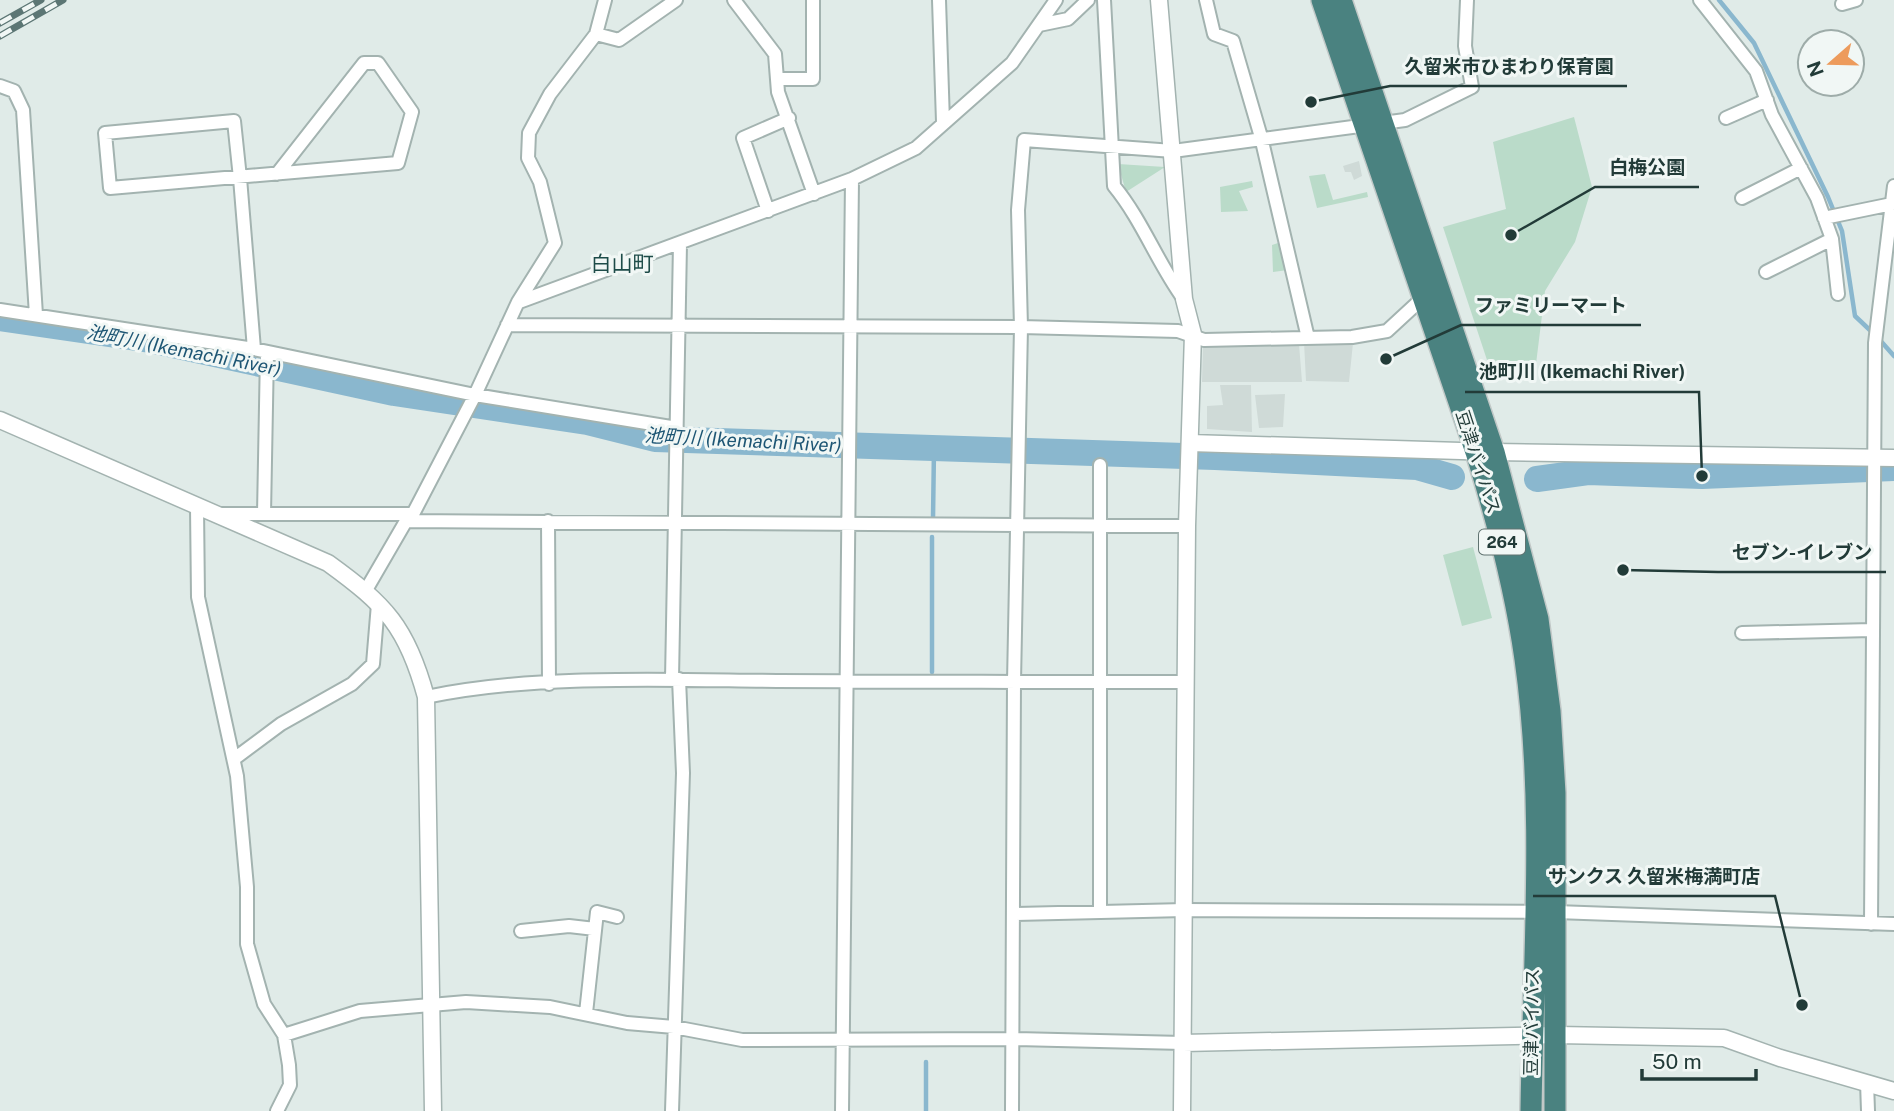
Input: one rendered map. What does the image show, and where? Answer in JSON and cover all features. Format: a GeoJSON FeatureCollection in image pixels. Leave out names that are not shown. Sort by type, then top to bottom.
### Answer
{"type":"FeatureCollection","features":[{"type":"Feature","properties":{"kind":"highway","name":"豆津バイパス"},"geometry":{"type":"LineString","coordinates":[[1322,0],[1375,125]]}},
{"type":"Feature","properties":{"kind":"highway","name":"豆津バイパス"},"geometry":{"type":"LineString","coordinates":[[1341,0],[1375,125],[1538,619],[1547,685],[1555,793],[1555,1111]]}},
{"type":"Feature","properties":{"kind":"highway","name":"豆津バイパス"},"geometry":{"type":"LineString","coordinates":[[1485,452],[1525,662],[1534,773],[1535,912],[1531,1111]]}},
{"type":"Feature","properties":{"kind":"street"},"geometry":{"type":"LineString","coordinates":[[366,590],[409,518],[475,395],[518,302],[555,243],[540,182],[528,158],[528,133],[550,94],[596,34],[605,0]]}},
{"type":"Feature","properties":{"kind":"street"},"geometry":{"type":"LineString","coordinates":[[596,34],[619,40],[676,0]]}},
{"type":"Feature","properties":{"kind":"street"},"geometry":{"type":"LineString","coordinates":[[734,0],[775,54],[778,92],[814,194]]}},
{"type":"Feature","properties":{"kind":"street"},"geometry":{"type":"LineString","coordinates":[[777,79],[813,79],[813,0]]}},
{"type":"Feature","properties":{"kind":"street"},"geometry":{"type":"LineString","coordinates":[[939,0],[943,122]]}},
{"type":"Feature","properties":{"kind":"street"},"geometry":{"type":"LineString","coordinates":[[518,302],[814,194],[916,148],[1012,63],[1056,0]]}},
{"type":"Feature","properties":{"kind":"street"},"geometry":{"type":"LineString","coordinates":[[1039,25],[1068,19],[1088,0]]}},
{"type":"Feature","properties":{"kind":"street"},"geometry":{"type":"LineString","coordinates":[[1104,0],[1114,186],[1128,203],[1165,272],[1184,299]]}},
{"type":"Feature","properties":{"kind":"street"},"geometry":{"type":"LineString","coordinates":[[1158,0],[1184,299],[1193,334],[1187,526],[1182,1111]]}},
{"type":"Feature","properties":{"kind":"street"},"geometry":{"type":"LineString","coordinates":[[1206,0],[1214,34],[1233,41],[1261,137],[1308,338]]}},
{"type":"Feature","properties":{"kind":"street"},"geometry":{"type":"LineString","coordinates":[[1012,1111],[1014,682],[1021,327],[1018,210],[1024,140],[1112,149],[1173,151],[1261,137],[1405,120],[1472,87],[1465,46],[1467,0]]}},
{"type":"Feature","properties":{"kind":"street"},"geometry":{"type":"LineString","coordinates":[[1700,0],[1756,71],[1832,239],[1838,294]]}},
{"type":"Feature","properties":{"kind":"street"},"geometry":{"type":"LineString","coordinates":[[1842,4],[1856,0]]}},
{"type":"Feature","properties":{"kind":"street"},"geometry":{"type":"LineString","coordinates":[[264,513],[260,350],[240,178],[234,121],[105,133],[110,188],[240,178],[398,163],[412,112],[378,63],[364,63],[277,174]]}},
{"type":"Feature","properties":{"kind":"street"},"geometry":{"type":"LineString","coordinates":[[0,86],[14,91],[23,110],[36,316]]}},
{"type":"Feature","properties":{"kind":"street"},"geometry":{"type":"LineString","coordinates":[[1726,118],[1767,100]]}},
{"type":"Feature","properties":{"kind":"street"},"geometry":{"type":"LineString","coordinates":[[768,211],[743,138],[789,118]]}},
{"type":"Feature","properties":{"kind":"street"},"geometry":{"type":"LineString","coordinates":[[1742,198],[1801,168]]}},
{"type":"Feature","properties":{"kind":"street"},"geometry":{"type":"LineString","coordinates":[[842,1111],[845,1040],[852,179]]}},
{"type":"Feature","properties":{"kind":"street"},"geometry":{"type":"LineString","coordinates":[[1871,924],[1875,343],[1888,278],[1894,186]]}},
{"type":"Feature","properties":{"kind":"street"},"geometry":{"type":"LineString","coordinates":[[1824,218],[1892,204]]}},
{"type":"Feature","properties":{"kind":"street"},"geometry":{"type":"LineString","coordinates":[[1766,272],[1832,239]]}},
{"type":"Feature","properties":{"kind":"street"},"geometry":{"type":"LineString","coordinates":[[672,1111],[683,773],[675,679],[674,520],[680,244]]}},
{"type":"Feature","properties":{"kind":"street"},"geometry":{"type":"LineString","coordinates":[[507,325],[1021,327],[1178,331],[1204,340],[1352,338],[1387,331],[1431,293]]}},
{"type":"Feature","properties":{"kind":"street"},"geometry":{"type":"LineString","coordinates":[[0,310],[260,350],[475,395],[677,428]]}},
{"type":"Feature","properties":{"kind":"street"},"geometry":{"type":"LineString","coordinates":[[0,420],[328,563],[366,590],[405,635],[426,697],[433,1111]]}},
{"type":"Feature","properties":{"kind":"street"},"geometry":{"type":"LineString","coordinates":[[1190,443],[1485,452],[1894,458]]}},
{"type":"Feature","properties":{"kind":"street"},"geometry":{"type":"LineString","coordinates":[[1100,465],[1100,912]]}},
{"type":"Feature","properties":{"kind":"street"},"geometry":{"type":"LineString","coordinates":[[197,507],[198,597],[234,759],[247,887],[247,944],[264,1004],[285,1035],[290,1085],[277,1111]]}},
{"type":"Feature","properties":{"kind":"street"},"geometry":{"type":"LineString","coordinates":[[215,514],[1019,527],[1187,526]]}},
{"type":"Feature","properties":{"kind":"street"},"geometry":{"type":"LineString","coordinates":[[548,521],[549,684]]}},
{"type":"Feature","properties":{"kind":"street"},"geometry":{"type":"LineString","coordinates":[[234,759],[281,724],[352,684],[373,664],[378,604]]}},
{"type":"Feature","properties":{"kind":"street"},"geometry":{"type":"LineString","coordinates":[[1742,633],[1872,630]]}},
{"type":"Feature","properties":{"kind":"street"},"geometry":{"type":"LineString","coordinates":[[426,697],[453,691],[549,684],[675,679],[1186,682]]}},
{"type":"Feature","properties":{"kind":"street"},"geometry":{"type":"LineString","coordinates":[[1013,914],[1185,910],[1556,912],[1894,924]]}},
{"type":"Feature","properties":{"kind":"street"},"geometry":{"type":"LineString","coordinates":[[586,1013],[597,912],[617,917]]}},
{"type":"Feature","properties":{"kind":"street"},"geometry":{"type":"LineString","coordinates":[[521,931],[569,926],[595,929]]}},
{"type":"Feature","properties":{"kind":"street"},"geometry":{"type":"LineString","coordinates":[[285,1035],[360,1010],[466,1002],[550,1007],[627,1023],[674,1027],[742,1040],[1013,1039],[1183,1043],[1557,1035],[1724,1038],[1780,1058],[1894,1091]]}},
{"type":"Feature","properties":{"kind":"street"},"geometry":{"type":"LineString","coordinates":[[1867,1082],[1868,1111]]}},
{"type":"Feature","properties":{"kind":"shaded area"},"geometry":{"type":"Polygon","coordinates":[[[1359,161],[1362,176],[1354,180],[1351,172],[1345,172],[1343,166],[1359,161]]]}},
{"type":"Feature","properties":{"kind":"shaded area"},"geometry":{"type":"Polygon","coordinates":[[[1304,342],[1353,343],[1349,382],[1306,381],[1304,342]]]}},
{"type":"Feature","properties":{"kind":"shaded area"},"geometry":{"type":"Polygon","coordinates":[[[1299,344],[1302,382],[1202,382],[1203,345],[1299,344]]]}},
{"type":"Feature","properties":{"kind":"shaded area"},"geometry":{"type":"Polygon","coordinates":[[[1220,385],[1251,385],[1252,432],[1207,429],[1207,406],[1223,405],[1220,385]]]}},
{"type":"Feature","properties":{"kind":"shaded area"},"geometry":{"type":"Polygon","coordinates":[[[1285,394],[1283,427],[1259,428],[1255,395],[1285,394]]]}},
{"type":"Feature","properties":{"kind":"green space"},"geometry":{"type":"Polygon","coordinates":[[[1574,117],[1592,187],[1575,242],[1545,291],[1536,364],[1487,360],[1443,227],[1506,209],[1493,142],[1574,117]]]}},
{"type":"Feature","properties":{"kind":"green space"},"geometry":{"type":"Polygon","coordinates":[[[1118,164],[1165,167],[1126,192],[1118,164]]]}},
{"type":"Feature","properties":{"kind":"green space"},"geometry":{"type":"Polygon","coordinates":[[[1325,174],[1333,200],[1367,192],[1368,197],[1317,208],[1309,176],[1325,174]]]}},
{"type":"Feature","properties":{"kind":"green space"},"geometry":{"type":"Polygon","coordinates":[[[1252,181],[1253,187],[1239,191],[1248,211],[1221,212],[1220,187],[1252,181]]]}},
{"type":"Feature","properties":{"kind":"green space"},"geometry":{"type":"Polygon","coordinates":[[[1281,242],[1288,270],[1273,272],[1272,245],[1281,242]]]}},
{"type":"Feature","properties":{"kind":"green space"},"geometry":{"type":"Polygon","coordinates":[[[1473,547],[1492,618],[1462,626],[1443,555],[1473,547]]]}},
{"type":"Feature","properties":{"kind":"waterway"},"geometry":{"type":"LineString","coordinates":[[1719,0],[1754,43],[1828,197],[1842,231],[1855,316],[1873,333]]}},
{"type":"Feature","properties":{"kind":"waterway","name":"池町川 (Ikemachi River)"},"geometry":{"type":"LineString","coordinates":[[0,318],[150,340],[394,393],[587,422],[655,439],[1215,457],[1417,467],[1452,477]]}},
{"type":"Feature","properties":{"kind":"waterway"},"geometry":{"type":"LineString","coordinates":[[1879,339],[1894,356]]}},
{"type":"Feature","properties":{"kind":"waterway"},"geometry":{"type":"LineString","coordinates":[[933,519],[934,448]]}},
{"type":"Feature","properties":{"kind":"waterway","name":"池町川 (Ikemachi River)"},"geometry":{"type":"LineString","coordinates":[[1537,479],[1588,472],[1702,476],[1894,468]]}},
{"type":"Feature","properties":{"kind":"waterway"},"geometry":{"type":"LineString","coordinates":[[932,537],[932,672]]}},
{"type":"Feature","properties":{"kind":"waterway"},"geometry":{"type":"LineString","coordinates":[[926,1062],[926,1111]]}},
{"type":"Feature","properties":{"kind":"railway"},"geometry":{"type":"LineString","coordinates":[[0,23],[41,0]]}},
{"type":"Feature","properties":{"kind":"railway"},"geometry":{"type":"LineString","coordinates":[[0,36],[63,0]]}},
{"type":"Feature","properties":{"kind":"place","name":"久留米市ひまわり保育園"},"geometry":{"type":"Point","coordinates":[1311,102]}},
{"type":"Feature","properties":{"kind":"place","name":"白梅公園"},"geometry":{"type":"Point","coordinates":[1511,235]}},
{"type":"Feature","properties":{"kind":"place","name":"ファミリーマート"},"geometry":{"type":"Point","coordinates":[1386,359]}},
{"type":"Feature","properties":{"kind":"place","name":"池町川 (Ikemachi River)"},"geometry":{"type":"Point","coordinates":[1702,476]}},
{"type":"Feature","properties":{"kind":"place","name":"セブン-イレブン"},"geometry":{"type":"Point","coordinates":[1623,570]}},
{"type":"Feature","properties":{"kind":"place","name":"サンクス 久留米梅満町店"},"geometry":{"type":"Point","coordinates":[1802,1005]}},
{"type":"Feature","properties":{"kind":"district","name":"白山町"},"geometry":{"type":"Point","coordinates":[622,264]}}]}
